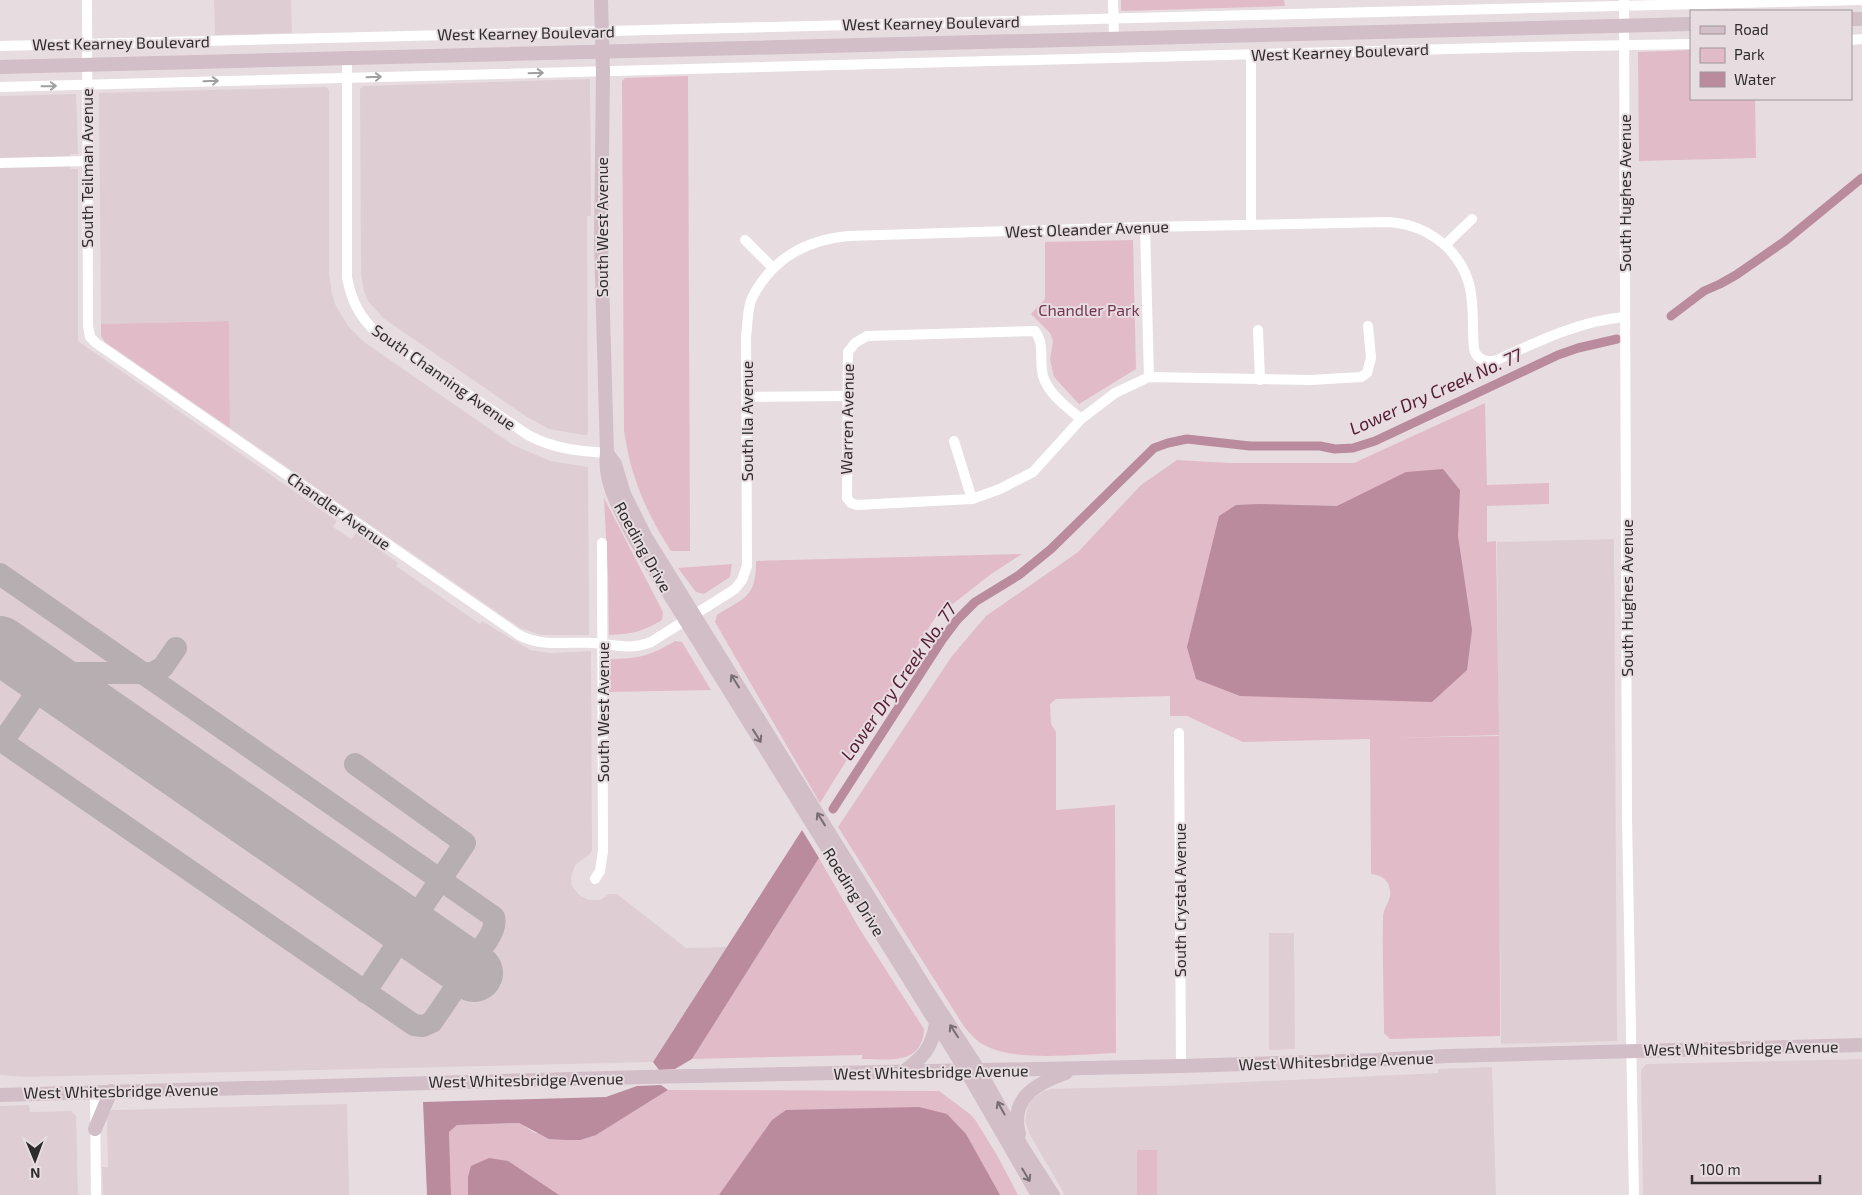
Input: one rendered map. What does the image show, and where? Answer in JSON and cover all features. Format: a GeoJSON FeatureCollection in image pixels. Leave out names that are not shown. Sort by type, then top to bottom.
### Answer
{"type":"FeatureCollection","features":[{"type":"Feature","properties":{"kind":"main road","name":"South West Avenue"},"geometry":{"type":"LineString","coordinates":[[601,0],[603,71],[600,242],[607,453]]}},
{"type":"Feature","properties":{"kind":"main road","name":"West Kearney Boulevard"},"geometry":{"type":"LineString","coordinates":[[0,67],[1690,24]]}},
{"type":"Feature","properties":{"kind":"main road","name":"Roeding Drive"},"geometry":{"type":"LineString","coordinates":[[607,453],[615,464],[624,494],[633,514],[689,618],[936,1024],[973,1072],[1053,1195]]}},
{"type":"Feature","properties":{"kind":"main road","name":"Roeding Drive"},"geometry":{"type":"LineString","coordinates":[[689,618],[919,978],[973,1072],[1038,1195]]}},
{"type":"Feature","properties":{"kind":"main road"},"geometry":{"type":"LineString","coordinates":[[902,1073],[925,1053],[932,1040],[936,1024]]}},
{"type":"Feature","properties":{"kind":"main road","name":"West Whitesbridge Avenue"},"geometry":{"type":"LineString","coordinates":[[0,1095],[645,1077],[973,1072],[1630,1050],[1862,1045]]}},
{"type":"Feature","properties":{"kind":"main road"},"geometry":{"type":"LineString","coordinates":[[1022,1147],[1016,1122],[1020,1105],[1030,1092],[1043,1082],[1077,1069]]}},
{"type":"Feature","properties":{"kind":"main road"},"geometry":{"type":"LineString","coordinates":[[0,1090],[21,1093]]}},
{"type":"Feature","properties":{"kind":"main road"},"geometry":{"type":"LineString","coordinates":[[94,1129],[111,1091]]}},
{"type":"Feature","properties":{"kind":"street","name":"South Teilman Avenue"},"geometry":{"type":"LineString","coordinates":[[87,0],[88,326],[90,337]]}},
{"type":"Feature","properties":{"kind":"street"},"geometry":{"type":"LineString","coordinates":[[1113,0],[1114,38]]}},
{"type":"Feature","properties":{"kind":"street","name":"West Kearney Boulevard"},"geometry":{"type":"LineString","coordinates":[[0,46],[1624,3],[1862,0]]}},
{"type":"Feature","properties":{"kind":"street","name":"South Hughes Avenue"},"geometry":{"type":"LineString","coordinates":[[1624,3],[1627,818],[1634,1195]]}},
{"type":"Feature","properties":{"kind":"street","name":"West Kearney Boulevard"},"geometry":{"type":"LineString","coordinates":[[0,87],[1690,44]]}},
{"type":"Feature","properties":{"kind":"street"},"geometry":{"type":"LineString","coordinates":[[1251,54],[1251,225]]}},
{"type":"Feature","properties":{"kind":"street","name":"South Channing Avenue"},"geometry":{"type":"LineString","coordinates":[[347,58],[347,277],[353,302],[360,314],[376,332],[528,436],[540,442],[568,450],[607,453]]}},
{"type":"Feature","properties":{"kind":"street"},"geometry":{"type":"LineString","coordinates":[[0,163],[87,161]]}},
{"type":"Feature","properties":{"kind":"street"},"geometry":{"type":"LineString","coordinates":[[1445,245],[1472,219]]}},
{"type":"Feature","properties":{"kind":"street","name":"West Oleander Avenue"},"geometry":{"type":"LineString","coordinates":[[772,268],[808,244],[826,238],[1145,227],[1390,222],[1404,223],[1426,232],[1445,245],[1460,262],[1468,276],[1473,302],[1474,347],[1479,358],[1491,362],[1550,336],[1579,326],[1626,317]]}},
{"type":"Feature","properties":{"kind":"street"},"geometry":{"type":"LineString","coordinates":[[1145,227],[1150,377]]}},
{"type":"Feature","properties":{"kind":"street"},"geometry":{"type":"LineString","coordinates":[[745,240],[772,268]]}},
{"type":"Feature","properties":{"kind":"street","name":"South Ila Avenue"},"geometry":{"type":"LineString","coordinates":[[742,580],[747,566],[746,336],[751,300],[772,268]]}},
{"type":"Feature","properties":{"kind":"street"},"geometry":{"type":"LineString","coordinates":[[954,442],[972,499],[1000,489],[1033,472],[1081,419],[1115,394],[1150,377],[1310,380],[1361,377],[1368,372],[1371,358],[1368,326]]}},
{"type":"Feature","properties":{"kind":"street"},"geometry":{"type":"LineString","coordinates":[[1258,330],[1260,380]]}},
{"type":"Feature","properties":{"kind":"street","name":"Warren Avenue"},"geometry":{"type":"LineString","coordinates":[[972,499],[857,505],[851,503],[846,498],[848,352],[856,343],[867,336],[1034,331],[1040,338],[1043,376],[1049,388],[1057,399],[1081,419]]}},
{"type":"Feature","properties":{"kind":"street","name":"Chandler Avenue"},"geometry":{"type":"LineString","coordinates":[[90,337],[96,343],[519,635],[535,642],[594,643],[616,647],[642,646],[722,599],[735,589],[742,580]]}},
{"type":"Feature","properties":{"kind":"street"},"geometry":{"type":"LineString","coordinates":[[747,398],[847,396]]}},
{"type":"Feature","properties":{"kind":"street","name":"South West Avenue"},"geometry":{"type":"LineString","coordinates":[[595,879],[600,871],[603,851],[602,543]]}},
{"type":"Feature","properties":{"kind":"street","name":"South Crystal Avenue"},"geometry":{"type":"LineString","coordinates":[[1179,733],[1181,1066]]}},
{"type":"Feature","properties":{"kind":"street"},"geometry":{"type":"LineString","coordinates":[[95,1091],[96,1195]]}},
{"type":"Feature","properties":{"kind":"shaded area"},"geometry":{"type":"Polygon","coordinates":[[[214,0],[291,0],[292,33],[215,35],[214,0]]]}},
{"type":"Feature","properties":{"kind":"shaded area"},"geometry":{"type":"Polygon","coordinates":[[[590,79],[591,216],[587,216],[588,432],[587,435],[583,435],[549,429],[527,417],[383,318],[368,301],[361,275],[360,89],[363,86],[590,79]]]}},
{"type":"Feature","properties":{"kind":"shaded area"},"geometry":{"type":"Polygon","coordinates":[[[326,87],[329,90],[329,273],[336,306],[348,326],[364,342],[513,445],[550,461],[588,467],[589,635],[541,635],[520,628],[230,428],[229,321],[101,324],[99,93],[326,87]]]}},
{"type":"Feature","properties":{"kind":"shaded area"},"geometry":{"type":"Polygon","coordinates":[[[76,94],[78,154],[70,154],[71,169],[78,169],[78,341],[337,521],[333,527],[351,539],[356,533],[398,563],[396,566],[480,624],[482,621],[530,650],[551,653],[591,651],[592,850],[589,855],[575,865],[571,878],[572,886],[579,895],[589,900],[600,900],[609,894],[617,894],[686,948],[727,947],[653,1062],[26,1077],[0,1075],[0,96],[76,94]]]}},
{"type":"Feature","properties":{"kind":"shaded area"},"geometry":{"type":"Polygon","coordinates":[[[1614,539],[1617,1041],[1501,1044],[1497,542],[1614,539]]]}},
{"type":"Feature","properties":{"kind":"shaded area"},"geometry":{"type":"Polygon","coordinates":[[[1269,933],[1294,933],[1295,1049],[1269,1050],[1269,933]]]}},
{"type":"Feature","properties":{"kind":"shaded area"},"geometry":{"type":"Polygon","coordinates":[[[1862,1059],[1862,1195],[1643,1195],[1641,1070],[1646,1064],[1862,1059]]]}},
{"type":"Feature","properties":{"kind":"shaded area"},"geometry":{"type":"Polygon","coordinates":[[[1492,1067],[1496,1195],[1065,1195],[1030,1135],[1025,1121],[1028,1106],[1032,1099],[1051,1089],[1161,1086],[1438,1073],[1438,1069],[1492,1067]]]}},
{"type":"Feature","properties":{"kind":"shaded area"},"geometry":{"type":"Polygon","coordinates":[[[347,1104],[349,1195],[103,1195],[102,1167],[108,1167],[107,1115],[112,1110],[347,1104]]]}},
{"type":"Feature","properties":{"kind":"shaded area"},"geometry":{"type":"Polygon","coordinates":[[[29,1105],[30,1112],[71,1111],[76,1116],[78,1195],[0,1195],[0,1106],[29,1105]]]}},
{"type":"Feature","properties":{"kind":"green space"},"geometry":{"type":"Polygon","coordinates":[[[1121,0],[1284,0],[1285,6],[1121,11],[1121,0]]]}},
{"type":"Feature","properties":{"kind":"green space"},"geometry":{"type":"Polygon","coordinates":[[[1690,50],[1690,100],[1755,100],[1756,158],[1639,161],[1638,52],[1690,50]]]}},
{"type":"Feature","properties":{"kind":"green space"},"geometry":{"type":"Polygon","coordinates":[[[688,76],[690,551],[671,551],[640,493],[630,463],[624,430],[622,81],[625,78],[688,76]]]}},
{"type":"Feature","properties":{"kind":"green space","name":"Chandler Park"},"geometry":{"type":"Polygon","coordinates":[[[1133,240],[1136,369],[1079,404],[1054,377],[1050,360],[1053,341],[1050,333],[1031,314],[1045,299],[1045,242],[1133,240]]]}},
{"type":"Feature","properties":{"kind":"green space"},"geometry":{"type":"Polygon","coordinates":[[[229,321],[230,428],[105,342],[101,336],[101,324],[229,321]]]}},
{"type":"Feature","properties":{"kind":"green space"},"geometry":{"type":"Polygon","coordinates":[[[1485,403],[1487,485],[1549,483],[1549,504],[1487,506],[1487,542],[1496,541],[1499,735],[1394,738],[1499,736],[1500,1036],[1390,1039],[1384,1033],[1383,916],[1390,894],[1386,881],[1381,877],[1371,874],[1370,739],[1243,742],[1187,716],[1170,716],[1170,696],[1056,699],[1050,704],[1051,724],[1056,732],[1056,810],[1115,805],[1116,1053],[1031,1056],[999,1051],[976,1040],[963,1025],[838,827],[952,656],[986,616],[1078,552],[1141,485],[1177,460],[1229,463],[1354,463],[1485,403]]]}},
{"type":"Feature","properties":{"kind":"green space"},"geometry":{"type":"Polygon","coordinates":[[[604,498],[663,612],[662,620],[643,630],[631,633],[609,635],[604,498]]]}},
{"type":"Feature","properties":{"kind":"green space"},"geometry":{"type":"Polygon","coordinates":[[[1022,554],[991,574],[935,618],[820,803],[715,622],[717,615],[742,600],[751,590],[754,583],[756,561],[1022,554]]]}},
{"type":"Feature","properties":{"kind":"green space"},"geometry":{"type":"Polygon","coordinates":[[[732,564],[730,577],[704,594],[696,592],[678,568],[732,564]]]}},
{"type":"Feature","properties":{"kind":"green space"},"geometry":{"type":"Polygon","coordinates":[[[675,641],[682,642],[711,690],[609,692],[609,659],[644,656],[675,641]]]}},
{"type":"Feature","properties":{"kind":"green space"},"geometry":{"type":"Polygon","coordinates":[[[819,858],[859,928],[924,1029],[922,1041],[917,1049],[910,1055],[893,1059],[862,1059],[862,1055],[692,1059],[819,858]]]}},
{"type":"Feature","properties":{"kind":"green space"},"geometry":{"type":"Polygon","coordinates":[[[668,1090],[939,1091],[970,1114],[976,1121],[1018,1195],[451,1195],[449,1132],[457,1125],[519,1123],[535,1133],[596,1135],[668,1090]]]}},
{"type":"Feature","properties":{"kind":"green space"},"geometry":{"type":"Polygon","coordinates":[[[1137,1150],[1157,1150],[1157,1195],[1137,1195],[1137,1150]]]}},
{"type":"Feature","properties":{"kind":"water"},"geometry":{"type":"Polygon","coordinates":[[[1443,469],[1460,490],[1458,536],[1472,630],[1467,670],[1432,702],[1240,696],[1196,679],[1187,647],[1219,516],[1236,505],[1337,506],[1406,472],[1443,469]]]}},
{"type":"Feature","properties":{"kind":"water"},"geometry":{"type":"Polygon","coordinates":[[[802,830],[819,858],[692,1059],[675,1069],[659,1070],[653,1062],[802,830]]]}},
{"type":"Feature","properties":{"kind":"water"},"geometry":{"type":"Polygon","coordinates":[[[661,1085],[668,1090],[596,1135],[580,1140],[549,1139],[519,1123],[457,1125],[449,1132],[451,1195],[427,1195],[423,1102],[606,1097],[637,1086],[661,1085]]]}},
{"type":"Feature","properties":{"kind":"water"},"geometry":{"type":"Polygon","coordinates":[[[919,1107],[947,1114],[966,1134],[1000,1195],[719,1195],[772,1120],[786,1110],[919,1107]]]}},
{"type":"Feature","properties":{"kind":"water"},"geometry":{"type":"Polygon","coordinates":[[[489,1158],[508,1161],[559,1195],[468,1195],[468,1177],[471,1166],[489,1158]]]}},
{"type":"Feature","properties":{"kind":"waterway","name":"Lower Dry Creek No. 77"},"geometry":{"type":"LineString","coordinates":[[1671,316],[1704,291],[1736,275],[1785,241],[1862,178]]}},
{"type":"Feature","properties":{"kind":"waterway","name":"Lower Dry Creek No. 77"},"geometry":{"type":"LineString","coordinates":[[833,809],[942,640],[957,620],[975,602],[1019,575],[1051,549],[1154,448],[1187,439],[1250,446],[1353,448],[1375,441],[1558,355],[1578,348],[1617,339]]}},
{"type":"Feature","properties":{"kind":"taxiway"},"geometry":{"type":"LineString","coordinates":[[0,574],[494,917],[495,922],[491,934],[483,947],[473,956],[462,959],[445,953]]}},
{"type":"Feature","properties":{"kind":"taxiway"},"geometry":{"type":"LineString","coordinates":[[39,673],[153,673],[163,667],[176,648]]}},
{"type":"Feature","properties":{"kind":"taxiway"},"geometry":{"type":"LineString","coordinates":[[3,741],[47,678]]}},
{"type":"Feature","properties":{"kind":"taxiway"},"geometry":{"type":"LineString","coordinates":[[0,740],[414,1025],[423,1026],[432,1022],[460,981],[459,969],[445,953]]}},
{"type":"Feature","properties":{"kind":"taxiway"},"geometry":{"type":"LineString","coordinates":[[355,764],[465,843],[365,992]]}},
{"type":"Feature","properties":{"kind":"runway"},"geometry":{"type":"LineString","coordinates":[[0,645],[474,973]]}}]}
